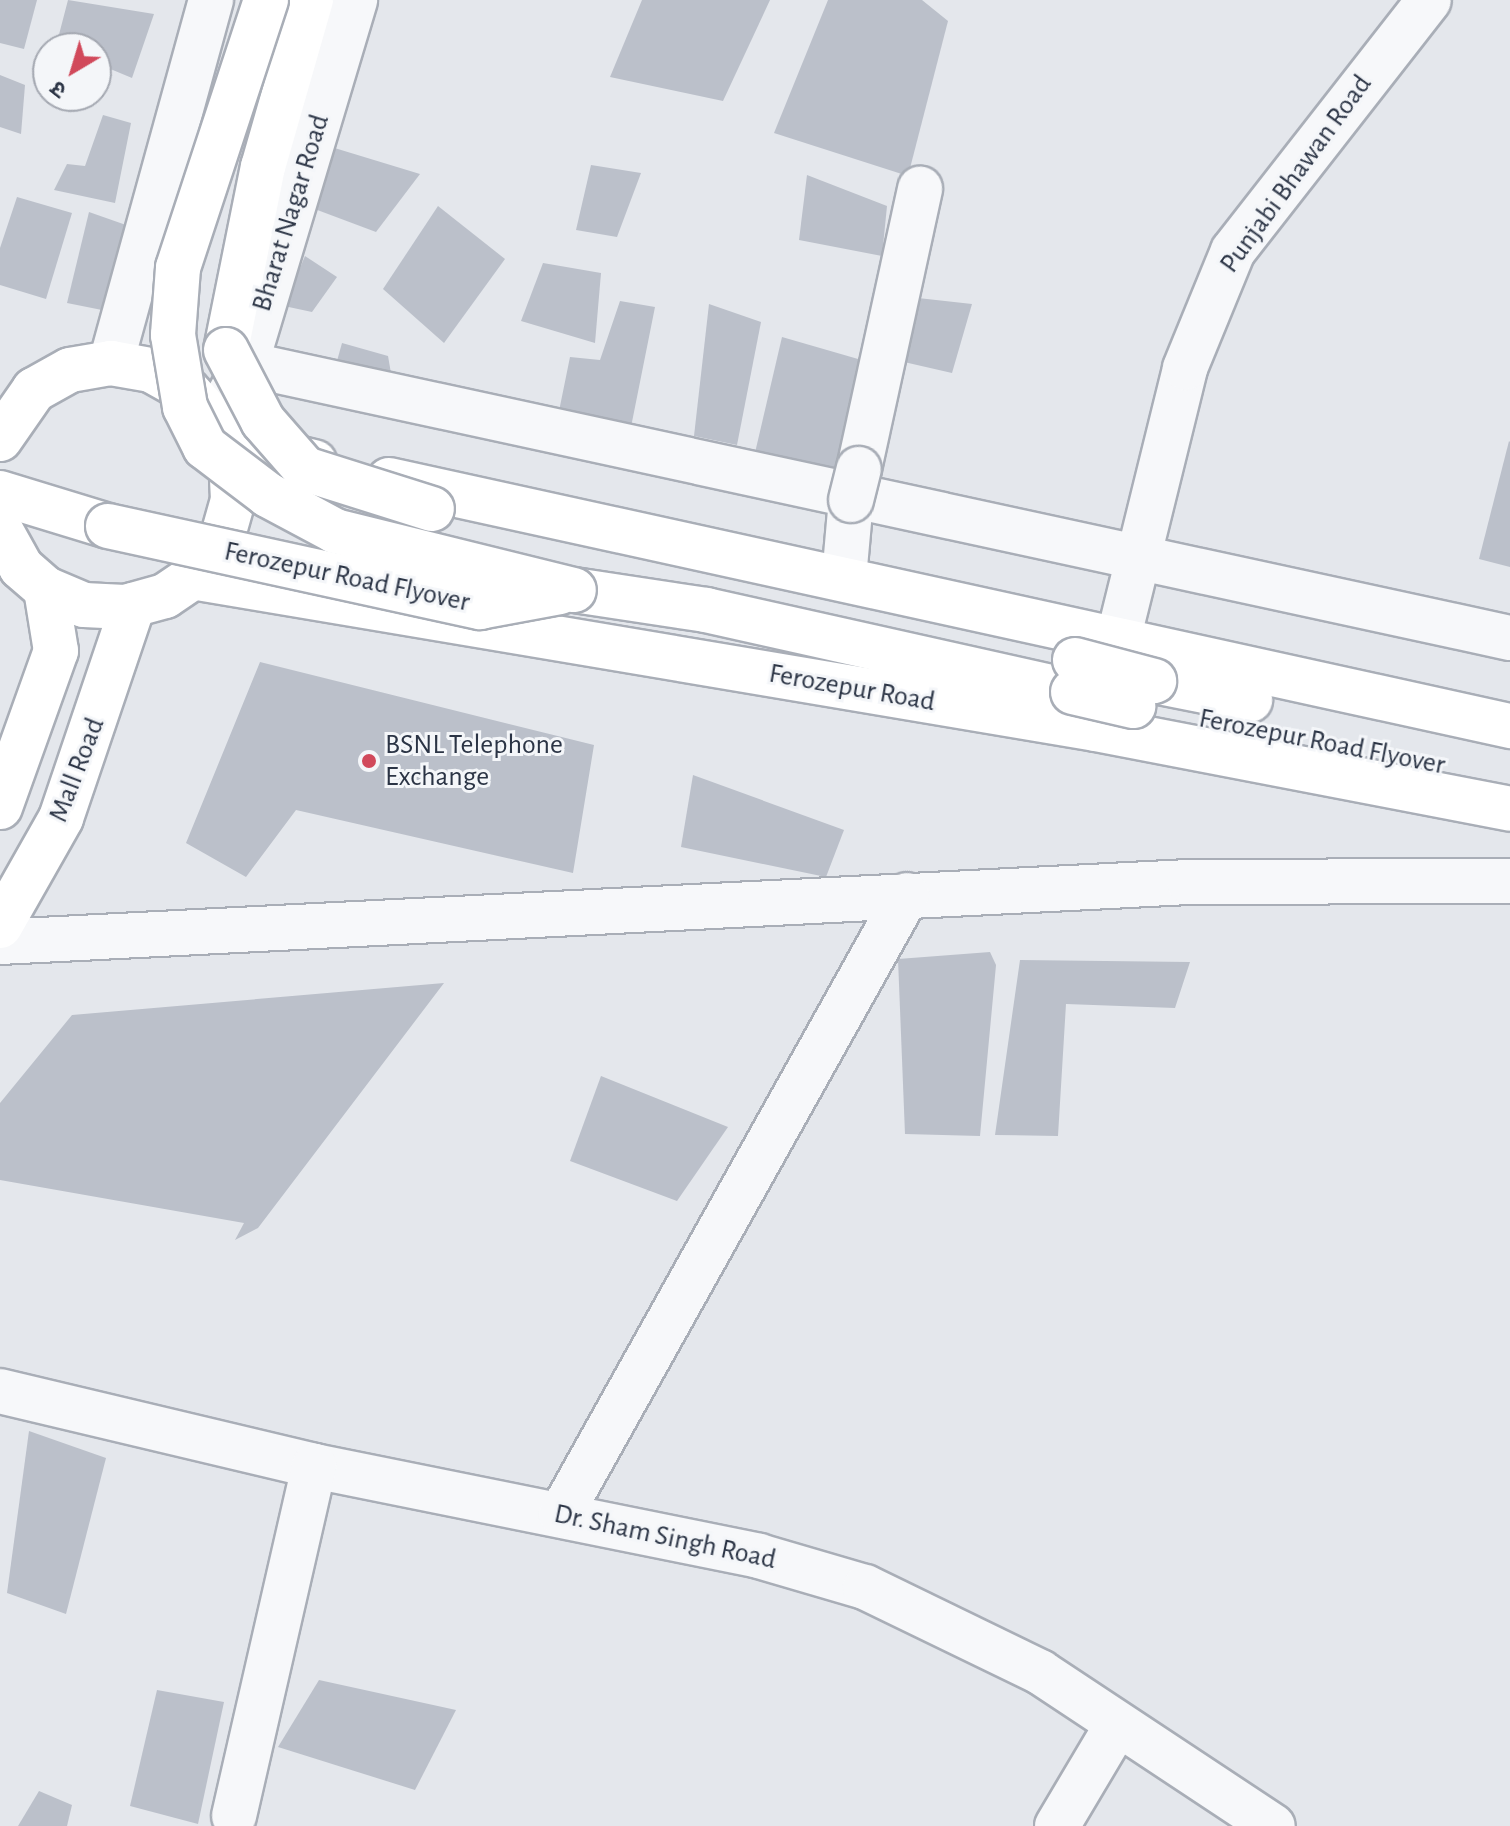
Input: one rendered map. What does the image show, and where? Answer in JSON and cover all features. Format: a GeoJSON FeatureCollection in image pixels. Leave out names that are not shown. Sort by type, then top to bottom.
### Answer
{"type":"FeatureCollection","features":[{"type":"Feature","properties":{"kind":"main road"},"geometry":{"type":"LineString","coordinates":[[0,529],[21,567],[46,589],[84,605],[133,605],[192,577],[222,539],[233,500],[208,423],[173,335],[178,268],[266,0]]}},
{"type":"Feature","properties":{"kind":"main road"},"geometry":{"type":"LineString","coordinates":[[311,0],[260,181],[236,357],[263,421],[305,469],[432,509],[1144,693]]}},
{"type":"Feature","properties":{"kind":"main road"},"geometry":{"type":"LineString","coordinates":[[0,439],[12,402],[70,370],[111,363],[151,370],[187,390],[208,423],[220,463],[335,531],[574,590]]}},
{"type":"Feature","properties":{"kind":"main road"},"geometry":{"type":"LineString","coordinates":[[208,423],[844,578],[1510,726]]}},
{"type":"Feature","properties":{"kind":"main road","name":"Ferozepur Road Flyover"},"geometry":{"type":"LineString","coordinates":[[0,493],[108,526],[480,607],[574,590],[706,610],[1074,676]]}},
{"type":"Feature","properties":{"kind":"main road","name":"Ferozepur Road"},"geometry":{"type":"LineString","coordinates":[[192,577],[1096,729],[1510,809]]}},
{"type":"Feature","properties":{"kind":"main road","name":"Mall Road"},"geometry":{"type":"LineString","coordinates":[[0,807],[56,651],[46,589]]}},
{"type":"Feature","properties":{"kind":"main road","name":"Mall Road"},"geometry":{"type":"LineString","coordinates":[[0,926],[61,818],[133,605]]}},
{"type":"Feature","properties":{"kind":"main road","name":"Ferozepur Road Flyover"},"geometry":{"type":"LineString","coordinates":[[1144,693],[1510,754]]}},
{"type":"Feature","properties":{"kind":"main road","name":"Ferozepur Road Flyover"},"geometry":{"type":"LineString","coordinates":[[1144,693],[1510,781]]}},
{"type":"Feature","properties":{"kind":"street"},"geometry":{"type":"LineString","coordinates":[[111,363],[211,0]]}},
{"type":"Feature","properties":{"kind":"street","name":"Bharat Nagar Road"},"geometry":{"type":"LineString","coordinates":[[208,423],[236,357],[355,0]]}},
{"type":"Feature","properties":{"kind":"street","name":"Punjabi Bhawan Road"},"geometry":{"type":"LineString","coordinates":[[1096,729],[1185,368],[1233,251],[1429,0]]}},
{"type":"Feature","properties":{"kind":"street"},"geometry":{"type":"LineString","coordinates":[[844,578],[855,484],[920,189]]}},
{"type":"Feature","properties":{"kind":"street"},"geometry":{"type":"LineString","coordinates":[[236,357],[1140,559],[1510,638]]}},
{"type":"Feature","properties":{"kind":"street"},"geometry":{"type":"LineString","coordinates":[[0,942],[1189,882],[1510,881]]}},
{"type":"Feature","properties":{"kind":"street"},"geometry":{"type":"LineString","coordinates":[[561,1514],[907,895]]}},
{"type":"Feature","properties":{"kind":"street","name":"Dr. Sham Singh Road"},"geometry":{"type":"LineString","coordinates":[[0,1391],[314,1466],[759,1556],[918,1607],[1040,1672],[1273,1826]]}},
{"type":"Feature","properties":{"kind":"street"},"geometry":{"type":"LineString","coordinates":[[234,1816],[314,1466]]}},
{"type":"Feature","properties":{"kind":"street"},"geometry":{"type":"LineString","coordinates":[[1057,1826],[1117,1725]]}},
{"type":"Feature","properties":{"kind":"building"},"geometry":{"type":"Polygon","coordinates":[[[0,0],[37,0],[24,49],[0,43],[0,0]]]}},
{"type":"Feature","properties":{"kind":"building"},"geometry":{"type":"Polygon","coordinates":[[[68,0],[154,14],[132,78],[112,70],[112,32],[60,32],[68,0]]]}},
{"type":"Feature","properties":{"kind":"building"},"geometry":{"type":"Polygon","coordinates":[[[642,0],[770,0],[723,101],[610,77],[642,0]]]}},
{"type":"Feature","properties":{"kind":"building"},"geometry":{"type":"Polygon","coordinates":[[[828,0],[922,0],[948,21],[908,176],[774,133],[828,0]]]}},
{"type":"Feature","properties":{"kind":"building"},"geometry":{"type":"Polygon","coordinates":[[[0,75],[25,85],[21,134],[0,127],[0,75]]]}},
{"type":"Feature","properties":{"kind":"building"},"geometry":{"type":"Polygon","coordinates":[[[103,115],[131,123],[115,203],[54,190],[67,164],[85,166],[103,115]]]}},
{"type":"Feature","properties":{"kind":"building"},"geometry":{"type":"Polygon","coordinates":[[[328,146],[420,174],[376,232],[312,208],[328,146]]]}},
{"type":"Feature","properties":{"kind":"building"},"geometry":{"type":"Polygon","coordinates":[[[591,165],[641,173],[617,237],[576,230],[591,165]]]}},
{"type":"Feature","properties":{"kind":"building"},"geometry":{"type":"Polygon","coordinates":[[[807,175],[887,206],[882,256],[799,240],[807,175]]]}},
{"type":"Feature","properties":{"kind":"building"},"geometry":{"type":"Polygon","coordinates":[[[17,197],[72,213],[46,299],[0,285],[0,248],[17,197]]]}},
{"type":"Feature","properties":{"kind":"building"},"geometry":{"type":"Polygon","coordinates":[[[438,206],[505,259],[444,343],[383,289],[438,206]]]}},
{"type":"Feature","properties":{"kind":"building"},"geometry":{"type":"Polygon","coordinates":[[[89,212],[126,225],[102,310],[67,303],[89,212]]]}},
{"type":"Feature","properties":{"kind":"building"},"geometry":{"type":"Polygon","coordinates":[[[305,256],[337,277],[312,312],[284,306],[305,256]]]}},
{"type":"Feature","properties":{"kind":"building"},"geometry":{"type":"Polygon","coordinates":[[[543,263],[601,273],[595,343],[521,321],[543,263]]]}},
{"type":"Feature","properties":{"kind":"building"},"geometry":{"type":"Polygon","coordinates":[[[918,298],[972,304],[952,373],[904,362],[918,298]]]}},
{"type":"Feature","properties":{"kind":"building"},"geometry":{"type":"Polygon","coordinates":[[[620,301],[655,307],[631,427],[558,416],[570,357],[600,360],[620,301]]]}},
{"type":"Feature","properties":{"kind":"building"},"geometry":{"type":"Polygon","coordinates":[[[709,304],[761,322],[737,445],[694,436],[709,304]]]}},
{"type":"Feature","properties":{"kind":"building"},"geometry":{"type":"Polygon","coordinates":[[[782,337],[865,361],[839,470],[754,457],[782,337]]]}},
{"type":"Feature","properties":{"kind":"building"},"geometry":{"type":"Polygon","coordinates":[[[342,343],[388,356],[392,379],[337,361],[342,343]]]}},
{"type":"Feature","properties":{"kind":"building"},"geometry":{"type":"Polygon","coordinates":[[[1510,442],[1510,567],[1479,559],[1510,442]]]}},
{"type":"Feature","properties":{"kind":"building"},"geometry":{"type":"Polygon","coordinates":[[[260,662],[594,745],[573,873],[296,810],[246,877],[186,843],[260,662]]]}},
{"type":"Feature","properties":{"kind":"building"},"geometry":{"type":"Polygon","coordinates":[[[693,775],[844,830],[826,877],[681,847],[693,775]]]}},
{"type":"Feature","properties":{"kind":"building"},"geometry":{"type":"Polygon","coordinates":[[[990,952],[996,965],[980,1136],[905,1134],[898,959],[990,952]]]}},
{"type":"Feature","properties":{"kind":"building"},"geometry":{"type":"Polygon","coordinates":[[[1020,960],[1190,962],[1175,1008],[1066,1004],[1058,1136],[995,1135],[1020,960]]]}},
{"type":"Feature","properties":{"kind":"building"},"geometry":{"type":"Polygon","coordinates":[[[444,983],[258,1228],[235,1240],[244,1223],[0,1180],[0,1103],[72,1015],[444,983]]]}},
{"type":"Feature","properties":{"kind":"building"},"geometry":{"type":"Polygon","coordinates":[[[601,1076],[728,1127],[677,1201],[570,1161],[601,1076]]]}},
{"type":"Feature","properties":{"kind":"building"},"geometry":{"type":"Polygon","coordinates":[[[29,1431],[106,1458],[66,1614],[7,1593],[29,1431]]]}},
{"type":"Feature","properties":{"kind":"building"},"geometry":{"type":"Polygon","coordinates":[[[319,1680],[456,1710],[415,1790],[278,1747],[319,1680]]]}},
{"type":"Feature","properties":{"kind":"building"},"geometry":{"type":"Polygon","coordinates":[[[157,1690],[224,1702],[198,1824],[130,1806],[157,1690]]]}},
{"type":"Feature","properties":{"kind":"building"},"geometry":{"type":"Polygon","coordinates":[[[39,1791],[72,1805],[67,1826],[18,1826],[39,1791]]]}},
{"type":"Feature","properties":{"kind":"place","name":"BSNL Telephone Exchange"},"geometry":{"type":"Point","coordinates":[369,761]}}]}
